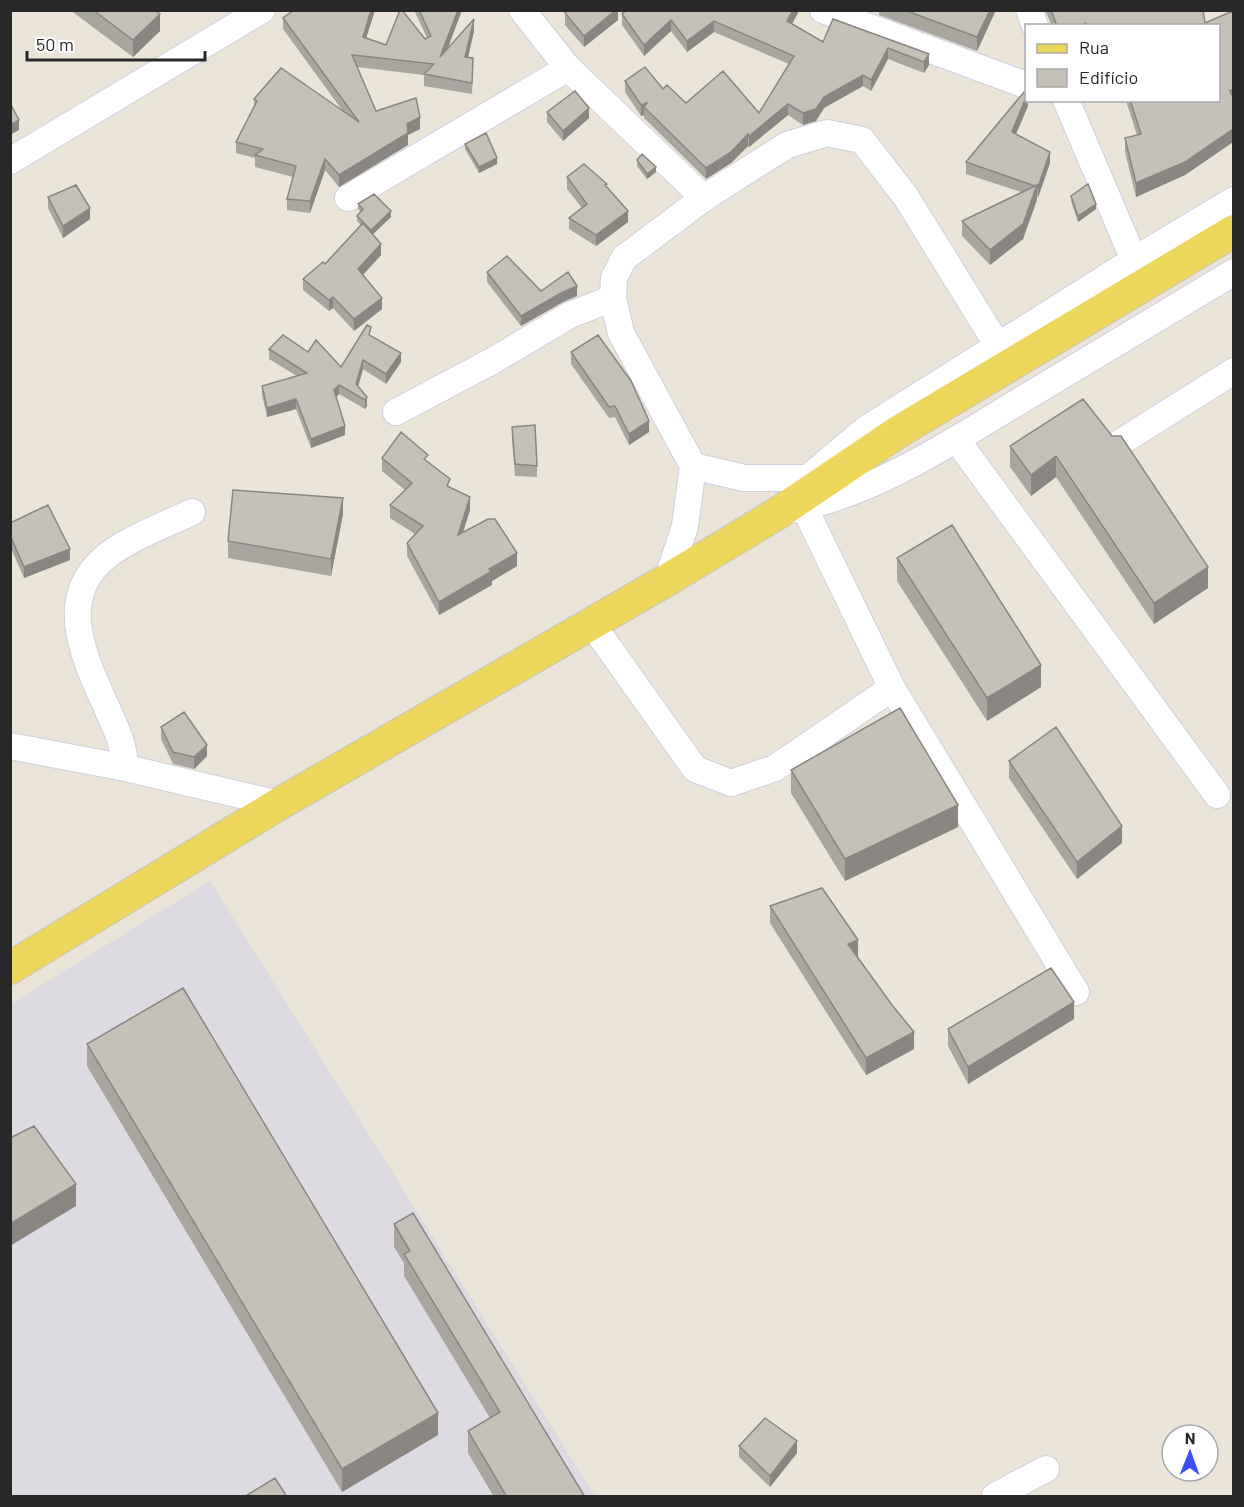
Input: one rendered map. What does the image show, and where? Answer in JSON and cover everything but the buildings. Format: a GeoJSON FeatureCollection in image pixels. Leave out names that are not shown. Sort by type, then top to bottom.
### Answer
{"type":"FeatureCollection","features":[{"type":"Feature","properties":{"kind":"main road"},"geometry":{"type":"LineString","coordinates":[[10,968],[279,804],[791,510],[898,432],[1233,231]]}},
{"type":"Feature","properties":{"kind":"street"},"geometry":{"type":"LineString","coordinates":[[10,161],[262,10]]}},
{"type":"Feature","properties":{"kind":"street"},"geometry":{"type":"LineString","coordinates":[[522,10],[568,68],[704,198]]}},
{"type":"Feature","properties":{"kind":"street"},"geometry":{"type":"LineString","coordinates":[[823,10],[1025,85]]}},
{"type":"Feature","properties":{"kind":"street"},"geometry":{"type":"LineString","coordinates":[[348,198],[568,68]]}},
{"type":"Feature","properties":{"kind":"street"},"geometry":{"type":"LineString","coordinates":[[1067,102],[1134,260]]}},
{"type":"Feature","properties":{"kind":"street"},"geometry":{"type":"LineString","coordinates":[[667,580],[685,526],[693,466],[621,333],[613,298],[614,278],[624,258],[704,198],[788,145],[827,133],[862,140],[906,196],[998,346]]}},
{"type":"Feature","properties":{"kind":"street"},"geometry":{"type":"LineString","coordinates":[[791,510],[807,478],[866,429],[1233,200]]}},
{"type":"Feature","properties":{"kind":"street"},"geometry":{"type":"LineString","coordinates":[[791,510],[846,495],[874,483],[956,439],[1233,272]]}},
{"type":"Feature","properties":{"kind":"street"},"geometry":{"type":"LineString","coordinates":[[396,412],[494,360],[570,315],[613,298]]}},
{"type":"Feature","properties":{"kind":"street"},"geometry":{"type":"LineString","coordinates":[[1121,442],[1233,371]]}},
{"type":"Feature","properties":{"kind":"street"},"geometry":{"type":"LineString","coordinates":[[956,439],[1216,795]]}},
{"type":"Feature","properties":{"kind":"street"},"geometry":{"type":"LineString","coordinates":[[693,466],[744,477],[807,478]]}},
{"type":"Feature","properties":{"kind":"street"},"geometry":{"type":"LineString","coordinates":[[791,510],[892,688],[1076,992]]}},
{"type":"Feature","properties":{"kind":"street"},"geometry":{"type":"LineString","coordinates":[[126,768],[120,739],[89,666],[80,636],[77,607],[85,579],[101,561],[133,540],[192,512]]}},
{"type":"Feature","properties":{"kind":"street"},"geometry":{"type":"LineString","coordinates":[[592,624],[696,769],[730,783],[775,768],[892,688]]}},
{"type":"Feature","properties":{"kind":"street"},"geometry":{"type":"LineString","coordinates":[[10,746],[126,768],[279,804]]}},
{"type":"Feature","properties":{"kind":"street"},"geometry":{"type":"LineString","coordinates":[[995,1497],[1046,1469]]}},
{"type":"Feature","properties":{"kind":"shaded area"},"geometry":{"type":"Polygon","coordinates":[[[210,881],[595,1496],[11,1496],[11,1004],[210,881]]]}}]}
